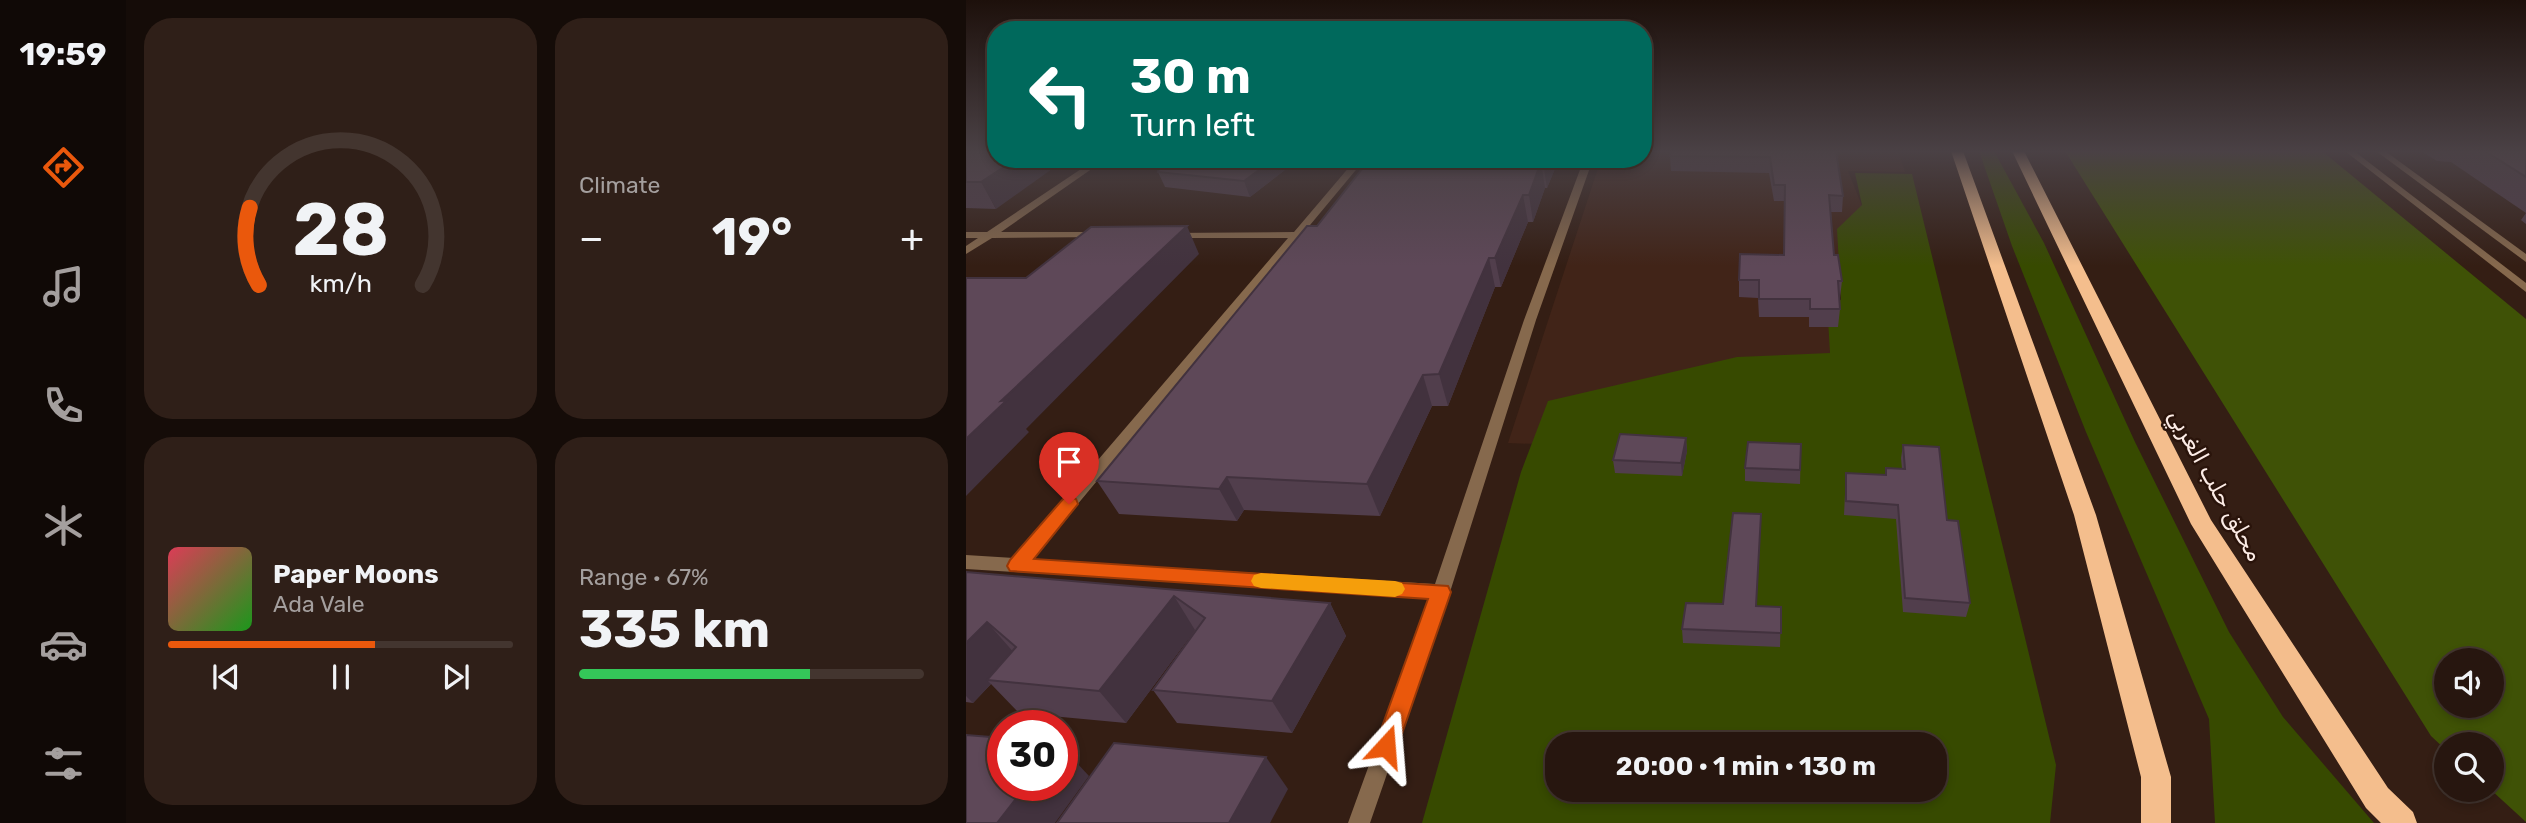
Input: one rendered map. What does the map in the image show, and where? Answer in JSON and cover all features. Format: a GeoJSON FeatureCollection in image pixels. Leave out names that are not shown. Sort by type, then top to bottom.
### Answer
{"type":"FeatureCollection","features":[{"type":"Feature","properties":{"kind":"highway"},"geometry":{"type":"LineString","coordinates":[[1971,189],[2085,515],[2156,777],[2156,823]]}},
{"type":"Feature","properties":{"kind":"highway","name":"محلق حلب الغربي"},"geometry":{"type":"LineString","coordinates":[[2037,189],[2202,524],[2377,798],[2402,823]]}},
{"type":"Feature","properties":{"kind":"street"},"geometry":{"type":"LineString","coordinates":[[966,251],[1057,189]]}},
{"type":"Feature","properties":{"kind":"street"},"geometry":{"type":"LineString","coordinates":[[1017,566],[1335,189]]}},
{"type":"Feature","properties":{"kind":"street"},"geometry":{"type":"LineString","coordinates":[[1359,823],[1441,592],[1502,402],[1577,189]]}},
{"type":"Feature","properties":{"kind":"street"},"geometry":{"type":"LineString","coordinates":[[2398,189],[2526,289]]}},
{"type":"Feature","properties":{"kind":"street"},"geometry":{"type":"LineString","coordinates":[[2432,189],[2526,259]]}},
{"type":"Feature","properties":{"kind":"street"},"geometry":{"type":"LineString","coordinates":[[966,234],[1115,234]]}},
{"type":"Feature","properties":{"kind":"street"},"geometry":{"type":"LineString","coordinates":[[1157,235],[1295,235]]}},
{"type":"Feature","properties":{"kind":"street"},"geometry":{"type":"LineString","coordinates":[[966,562],[1441,592]]}},
{"type":"Feature","properties":{"kind":"shaded area"},"geometry":{"type":"Polygon","coordinates":[[[1591,189],[1855,189],[1862,206],[1839,267],[1840,298],[1851,362],[1960,459],[1508,443],[1591,189]]]}},
{"type":"Feature","properties":{"kind":"green space"},"geometry":{"type":"Polygon","coordinates":[[[1859,189],[1916,189],[2056,765],[2050,823],[1422,823],[1521,472],[1548,401],[1737,357],[1830,353],[1827,302],[1841,300],[1837,229],[1862,205],[1859,189]]]}},
{"type":"Feature","properties":{"kind":"green space"},"geometry":{"type":"Polygon","coordinates":[[[1992,189],[2015,189],[2044,243],[2135,442],[2229,632],[2283,717],[2374,823],[2215,823],[2209,719],[2086,432],[1992,189]]]}},
{"type":"Feature","properties":{"kind":"green space"},"geometry":{"type":"Polygon","coordinates":[[[2089,189],[2369,189],[2526,319],[2526,822],[2504,802],[2504,732],[2434,732],[2434,739],[2431,736],[2089,189]]]}},
{"type":"Feature","properties":{"kind":"building"},"geometry":{"type":"Polygon","coordinates":[[[1346,189],[1531,189],[1529,195],[1523,195],[1495,258],[1489,258],[1439,374],[1423,375],[1367,484],[1227,477],[1219,489],[1097,481],[1307,226],[1317,226],[1346,189]]]}},
{"type":"Feature","properties":{"kind":"building"},"geometry":{"type":"Polygon","coordinates":[[[1785,189],[1842,189],[1843,196],[1829,195],[1834,255],[1838,255],[1842,281],[1838,281],[1840,309],[1810,309],[1810,299],[1759,299],[1759,280],[1739,280],[1740,254],[1784,255],[1785,189]]]}},
{"type":"Feature","properties":{"kind":"building"},"geometry":{"type":"Polygon","coordinates":[[[1187,226],[1001,401],[1007,400],[966,439],[966,278],[1026,278],[1091,227],[1187,226]]]}},
{"type":"Feature","properties":{"kind":"building"},"geometry":{"type":"Polygon","coordinates":[[[1620,434],[1686,438],[1681,463],[1613,460],[1620,434]]]}},
{"type":"Feature","properties":{"kind":"building"},"geometry":{"type":"Polygon","coordinates":[[[1748,442],[1801,444],[1800,470],[1745,468],[1748,442]]]}},
{"type":"Feature","properties":{"kind":"building"},"geometry":{"type":"Polygon","coordinates":[[[1903,445],[1939,447],[1947,520],[1958,521],[1970,603],[1905,598],[1898,505],[1846,501],[1846,473],[1886,475],[1886,468],[1905,469],[1903,445]]]}},
{"type":"Feature","properties":{"kind":"building"},"geometry":{"type":"Polygon","coordinates":[[[1733,513],[1761,514],[1756,606],[1781,607],[1781,633],[1682,629],[1686,603],[1723,604],[1733,513]]]}},
{"type":"Feature","properties":{"kind":"building"},"geometry":{"type":"Polygon","coordinates":[[[966,572],[1330,603],[1272,701],[1153,690],[1205,618],[1174,596],[1099,691],[987,680],[1016,647],[987,622],[966,643],[966,572]]]}},
{"type":"Feature","properties":{"kind":"building"},"geometry":{"type":"Polygon","coordinates":[[[966,735],[987,737],[987,801],[1014,801],[997,823],[966,823],[966,735]]]}},
{"type":"Feature","properties":{"kind":"building"},"geometry":{"type":"Polygon","coordinates":[[[1114,743],[1266,757],[1229,823],[1057,823],[1073,801],[1078,801],[1078,794],[1114,743]]]}},
{"type":"Feature","properties":{"kind":"slow traffic"},"geometry":{"type":"LineString","coordinates":[[1261,581],[1395,589]]}},
{"type":"Feature","properties":{"kind":"route"},"geometry":{"type":"LineString","coordinates":[[1069,504],[1017,566],[1441,592],[1386,746]]}}]}
